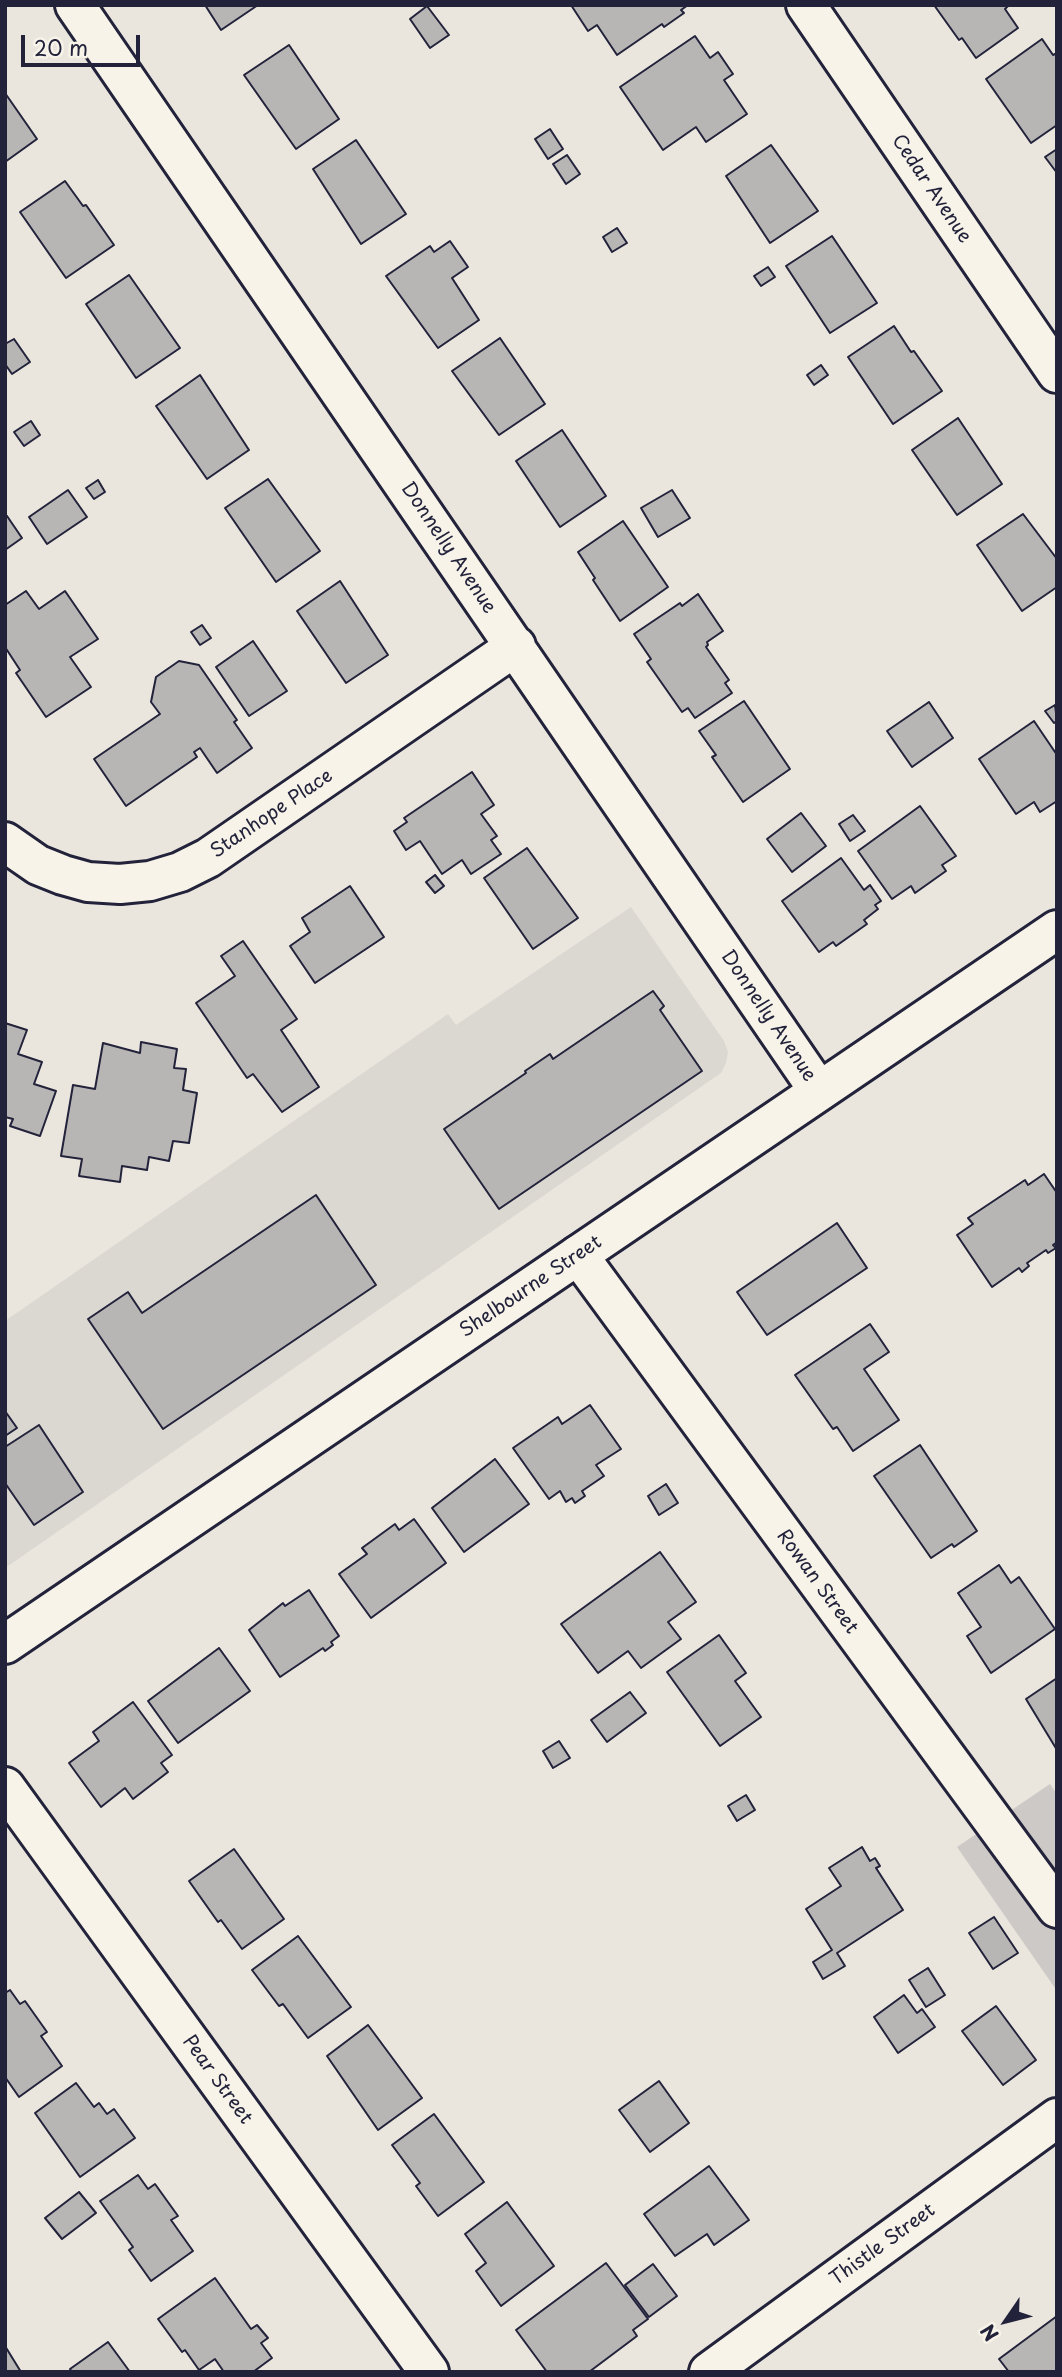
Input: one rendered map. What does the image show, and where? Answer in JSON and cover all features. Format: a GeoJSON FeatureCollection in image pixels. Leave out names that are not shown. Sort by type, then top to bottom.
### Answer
{"type":"FeatureCollection","features":[{"type":"Feature","properties":{"kind":"street","name":"Donnelly Avenue"},"geometry":{"type":"LineString","coordinates":[[75,5],[819,1091]]}},
{"type":"Feature","properties":{"kind":"street","name":"Cedar Avenue"},"geometry":{"type":"LineString","coordinates":[[806,5],[1057,373]]}},
{"type":"Feature","properties":{"kind":"street","name":"Stanhope Place"},"geometry":{"type":"LineString","coordinates":[[5,842],[38,865],[88,882],[120,884],[150,881],[180,872],[208,858],[516,646]]}},
{"type":"Feature","properties":{"kind":"street","name":"Shelbourne Street"},"geometry":{"type":"LineString","coordinates":[[5,1644],[1057,930]]}},
{"type":"Feature","properties":{"kind":"street","name":"Rowan Street"},"geometry":{"type":"LineString","coordinates":[[578,1255],[1057,1908]]}},
{"type":"Feature","properties":{"kind":"street","name":"Pear Street"},"geometry":{"type":"LineString","coordinates":[[5,1787],[429,2372]]}},
{"type":"Feature","properties":{"kind":"street","name":"Thistle Street"},"geometry":{"type":"LineString","coordinates":[[709,2372],[1057,2118]]}},
{"type":"Feature","properties":{"kind":"shaded area"},"geometry":{"type":"Polygon","coordinates":[[[631,907],[724,1041],[728,1052],[721,1073],[5,1568],[5,1321],[448,1014],[456,1025],[631,907]]]}},
{"type":"Feature","properties":{"kind":"shaded area"},"geometry":{"type":"Polygon","coordinates":[[[1050,1784],[1057,1794],[1057,1991],[957,1847],[1050,1784]]]}},
{"type":"Feature","properties":{"kind":"building"},"geometry":{"type":"Polygon","coordinates":[[[205,5],[258,5],[221,30],[205,5]]]}},
{"type":"Feature","properties":{"kind":"building"},"geometry":{"type":"Polygon","coordinates":[[[571,5],[688,5],[681,10],[684,13],[664,27],[662,24],[617,55],[597,25],[588,31],[571,5]]]}},
{"type":"Feature","properties":{"kind":"building"},"geometry":{"type":"Polygon","coordinates":[[[934,5],[1009,5],[1005,9],[1018,28],[976,58],[962,38],[959,40],[934,5]]]}},
{"type":"Feature","properties":{"kind":"building"},"geometry":{"type":"Polygon","coordinates":[[[427,6],[449,35],[430,48],[410,19],[427,6]]]}},
{"type":"Feature","properties":{"kind":"building"},"geometry":{"type":"Polygon","coordinates":[[[695,36],[710,58],[718,52],[733,74],[724,80],[747,114],[706,142],[696,127],[663,150],[620,87],[695,36]]]}},
{"type":"Feature","properties":{"kind":"building"},"geometry":{"type":"Polygon","coordinates":[[[1042,39],[1053,55],[1057,53],[1057,125],[1031,143],[986,79],[1042,39]]]}},
{"type":"Feature","properties":{"kind":"building"},"geometry":{"type":"Polygon","coordinates":[[[289,45],[339,119],[296,149],[244,75],[289,45]]]}},
{"type":"Feature","properties":{"kind":"building"},"geometry":{"type":"Polygon","coordinates":[[[5,93],[37,139],[5,162],[5,93]]]}},
{"type":"Feature","properties":{"kind":"building"},"geometry":{"type":"Polygon","coordinates":[[[550,129],[563,149],[548,159],[535,139],[550,129]]]}},
{"type":"Feature","properties":{"kind":"building"},"geometry":{"type":"Polygon","coordinates":[[[356,140],[406,214],[361,244],[313,169],[356,140]]]}},
{"type":"Feature","properties":{"kind":"building"},"geometry":{"type":"Polygon","coordinates":[[[771,145],[818,211],[770,243],[726,176],[771,145]]]}},
{"type":"Feature","properties":{"kind":"building"},"geometry":{"type":"Polygon","coordinates":[[[1057,149],[1057,173],[1045,157],[1057,149]]]}},
{"type":"Feature","properties":{"kind":"building"},"geometry":{"type":"Polygon","coordinates":[[[567,155],[580,174],[566,184],[553,164],[567,155]]]}},
{"type":"Feature","properties":{"kind":"building"},"geometry":{"type":"Polygon","coordinates":[[[65,181],[114,245],[66,278],[20,212],[65,181]]]}},
{"type":"Feature","properties":{"kind":"building"},"geometry":{"type":"Polygon","coordinates":[[[617,228],[627,243],[612,252],[603,237],[617,228]]]}},
{"type":"Feature","properties":{"kind":"building"},"geometry":{"type":"Polygon","coordinates":[[[832,236],[877,303],[830,333],[786,266],[832,236]]]}},
{"type":"Feature","properties":{"kind":"building"},"geometry":{"type":"Polygon","coordinates":[[[450,241],[468,267],[452,278],[479,320],[438,348],[386,276],[430,246],[434,252],[450,241]]]}},
{"type":"Feature","properties":{"kind":"building"},"geometry":{"type":"Polygon","coordinates":[[[768,267],[775,277],[761,286],[754,276],[768,267]]]}},
{"type":"Feature","properties":{"kind":"building"},"geometry":{"type":"Polygon","coordinates":[[[129,275],[180,348],[136,378],[86,304],[129,275]]]}},
{"type":"Feature","properties":{"kind":"building"},"geometry":{"type":"Polygon","coordinates":[[[894,326],[942,391],[893,424],[848,357],[894,326]]]}},
{"type":"Feature","properties":{"kind":"building"},"geometry":{"type":"Polygon","coordinates":[[[500,338],[545,404],[499,435],[452,371],[500,338]]]}},
{"type":"Feature","properties":{"kind":"building"},"geometry":{"type":"Polygon","coordinates":[[[14,339],[30,362],[12,374],[5,364],[5,344],[14,339]]]}},
{"type":"Feature","properties":{"kind":"building"},"geometry":{"type":"Polygon","coordinates":[[[821,365],[828,375],[814,385],[807,375],[821,365]]]}},
{"type":"Feature","properties":{"kind":"building"},"geometry":{"type":"Polygon","coordinates":[[[200,375],[249,450],[207,479],[156,406],[200,375]]]}},
{"type":"Feature","properties":{"kind":"building"},"geometry":{"type":"Polygon","coordinates":[[[958,418],[1002,484],[957,515],[912,450],[958,418]]]}},
{"type":"Feature","properties":{"kind":"building"},"geometry":{"type":"Polygon","coordinates":[[[31,421],[40,435],[24,446],[14,432],[31,421]]]}},
{"type":"Feature","properties":{"kind":"building"},"geometry":{"type":"Polygon","coordinates":[[[562,430],[606,496],[560,527],[516,461],[562,430]]]}},
{"type":"Feature","properties":{"kind":"building"},"geometry":{"type":"Polygon","coordinates":[[[268,479],[320,551],[276,582],[225,508],[268,479]]]}},
{"type":"Feature","properties":{"kind":"building"},"geometry":{"type":"Polygon","coordinates":[[[98,480],[105,492],[94,499],[86,488],[98,480]]]}},
{"type":"Feature","properties":{"kind":"building"},"geometry":{"type":"Polygon","coordinates":[[[68,490],[87,517],[47,544],[29,517],[68,490]]]}},
{"type":"Feature","properties":{"kind":"building"},"geometry":{"type":"Polygon","coordinates":[[[672,490],[690,518],[658,537],[641,508],[672,490]]]}},
{"type":"Feature","properties":{"kind":"building"},"geometry":{"type":"Polygon","coordinates":[[[1023,514],[1057,559],[1057,587],[1022,611],[977,545],[1023,514]]]}},
{"type":"Feature","properties":{"kind":"building"},"geometry":{"type":"Polygon","coordinates":[[[7,516],[22,538],[5,550],[5,518],[7,516]]]}},
{"type":"Feature","properties":{"kind":"building"},"geometry":{"type":"Polygon","coordinates":[[[623,521],[668,587],[620,621],[578,552],[623,521]]]}},
{"type":"Feature","properties":{"kind":"building"},"geometry":{"type":"Polygon","coordinates":[[[340,581],[388,655],[346,683],[297,611],[340,581]]]}},
{"type":"Feature","properties":{"kind":"building"},"geometry":{"type":"Polygon","coordinates":[[[26,591],[39,609],[65,591],[98,639],[70,657],[91,687],[46,717],[16,673],[20,670],[5,647],[5,605],[26,591]]]}},
{"type":"Feature","properties":{"kind":"building"},"geometry":{"type":"Polygon","coordinates":[[[698,594],[723,631],[707,642],[706,647],[729,680],[725,683],[732,693],[695,718],[688,708],[682,712],[647,662],[651,659],[634,634],[698,594]]]}},
{"type":"Feature","properties":{"kind":"building"},"geometry":{"type":"Polygon","coordinates":[[[202,625],[211,638],[200,645],[191,632],[202,625]]]}},
{"type":"Feature","properties":{"kind":"building"},"geometry":{"type":"Polygon","coordinates":[[[253,641],[287,691],[249,716],[216,667],[253,641]]]}},
{"type":"Feature","properties":{"kind":"building"},"geometry":{"type":"Polygon","coordinates":[[[179,661],[199,665],[237,720],[234,722],[252,748],[217,773],[200,748],[194,752],[197,757],[126,806],[94,759],[160,714],[151,702],[156,677],[179,661]]]}},
{"type":"Feature","properties":{"kind":"building"},"geometry":{"type":"Polygon","coordinates":[[[744,701],[790,769],[743,802],[712,757],[716,755],[699,731],[744,701]]]}},
{"type":"Feature","properties":{"kind":"building"},"geometry":{"type":"Polygon","coordinates":[[[929,702],[953,738],[912,767],[887,731],[929,702]]]}},
{"type":"Feature","properties":{"kind":"building"},"geometry":{"type":"Polygon","coordinates":[[[1055,705],[1057,721],[1054,723],[1045,711],[1055,705]]]}},
{"type":"Feature","properties":{"kind":"building"},"geometry":{"type":"Polygon","coordinates":[[[1034,721],[1057,755],[1057,801],[1040,812],[1034,802],[1016,814],[979,759],[1034,721]]]}},
{"type":"Feature","properties":{"kind":"building"},"geometry":{"type":"Polygon","coordinates":[[[472,772],[494,805],[481,814],[497,836],[491,840],[501,854],[471,874],[462,860],[442,874],[420,841],[406,850],[394,831],[407,822],[404,818],[472,772]]]}},
{"type":"Feature","properties":{"kind":"building"},"geometry":{"type":"Polygon","coordinates":[[[920,806],[956,856],[942,865],[946,871],[915,893],[911,886],[892,899],[858,851],[920,806]]]}},
{"type":"Feature","properties":{"kind":"building"},"geometry":{"type":"Polygon","coordinates":[[[801,813],[826,846],[792,872],[767,839],[801,813]]]}},
{"type":"Feature","properties":{"kind":"building"},"geometry":{"type":"Polygon","coordinates":[[[853,815],[865,831],[850,841],[839,824],[853,815]]]}},
{"type":"Feature","properties":{"kind":"building"},"geometry":{"type":"Polygon","coordinates":[[[527,848],[578,918],[533,949],[484,878],[527,848]]]}},
{"type":"Feature","properties":{"kind":"building"},"geometry":{"type":"Polygon","coordinates":[[[841,858],[864,890],[870,885],[881,901],[875,905],[878,909],[864,920],[867,924],[836,946],[833,942],[819,952],[782,901],[841,858]]]}},
{"type":"Feature","properties":{"kind":"building"},"geometry":{"type":"Polygon","coordinates":[[[435,875],[444,886],[435,893],[426,882],[435,875]]]}},
{"type":"Feature","properties":{"kind":"building"},"geometry":{"type":"Polygon","coordinates":[[[350,886],[384,937],[315,983],[290,946],[310,932],[302,918],[350,886]]]}},
{"type":"Feature","properties":{"kind":"building"},"geometry":{"type":"Polygon","coordinates":[[[243,941],[297,1019],[281,1030],[319,1087],[282,1112],[253,1074],[247,1078],[196,1003],[235,976],[221,956],[243,941]]]}},
{"type":"Feature","properties":{"kind":"building"},"geometry":{"type":"Polygon","coordinates":[[[653,991],[664,1006],[660,1010],[702,1071],[499,1209],[444,1129],[550,1054],[553,1059],[653,991]]]}},
{"type":"Feature","properties":{"kind":"building"},"geometry":{"type":"Polygon","coordinates":[[[5,1023],[27,1030],[18,1054],[42,1062],[34,1084],[56,1091],[40,1136],[10,1126],[13,1119],[5,1117],[5,1023]]]}},
{"type":"Feature","properties":{"kind":"building"},"geometry":{"type":"Polygon","coordinates":[[[141,1042],[177,1049],[174,1068],[186,1069],[183,1090],[197,1093],[189,1143],[173,1141],[169,1161],[149,1157],[147,1170],[122,1166],[120,1182],[79,1176],[82,1159],[61,1156],[73,1085],[95,1089],[103,1043],[140,1053],[141,1042]]]}},
{"type":"Feature","properties":{"kind":"building"},"geometry":{"type":"Polygon","coordinates":[[[1044,1174],[1057,1193],[1057,1242],[1053,1245],[1056,1248],[1048,1253],[1046,1250],[1027,1263],[1029,1266],[1022,1272],[1019,1268],[992,1287],[957,1235],[973,1224],[968,1218],[1025,1180],[1028,1185],[1044,1174]]]}},
{"type":"Feature","properties":{"kind":"building"},"geometry":{"type":"Polygon","coordinates":[[[316,1195],[376,1285],[163,1429],[88,1319],[128,1292],[142,1313],[316,1195]]]}},
{"type":"Feature","properties":{"kind":"building"},"geometry":{"type":"Polygon","coordinates":[[[837,1223],[867,1268],[767,1335],[737,1292],[837,1223]]]}},
{"type":"Feature","properties":{"kind":"building"},"geometry":{"type":"Polygon","coordinates":[[[870,1324],[889,1352],[864,1369],[899,1420],[853,1451],[837,1427],[833,1429],[795,1375],[870,1324]]]}},
{"type":"Feature","properties":{"kind":"building"},"geometry":{"type":"Polygon","coordinates":[[[590,1405],[621,1449],[596,1465],[604,1476],[582,1491],[585,1496],[575,1503],[572,1498],[566,1502],[560,1491],[549,1499],[513,1448],[558,1417],[562,1424],[590,1405]]]}},
{"type":"Feature","properties":{"kind":"building"},"geometry":{"type":"Polygon","coordinates":[[[5,1411],[17,1428],[5,1436],[5,1411]]]}},
{"type":"Feature","properties":{"kind":"building"},"geometry":{"type":"Polygon","coordinates":[[[39,1425],[83,1492],[34,1525],[5,1483],[5,1447],[39,1425]]]}},
{"type":"Feature","properties":{"kind":"building"},"geometry":{"type":"Polygon","coordinates":[[[920,1445],[977,1531],[954,1547],[952,1544],[931,1558],[874,1476],[920,1445]]]}},
{"type":"Feature","properties":{"kind":"building"},"geometry":{"type":"Polygon","coordinates":[[[495,1459],[529,1504],[464,1552],[432,1508],[495,1459]]]}},
{"type":"Feature","properties":{"kind":"building"},"geometry":{"type":"Polygon","coordinates":[[[666,1484],[678,1503],[659,1515],[648,1496],[666,1484]]]}},
{"type":"Feature","properties":{"kind":"building"},"geometry":{"type":"Polygon","coordinates":[[[414,1519],[446,1563],[371,1618],[339,1574],[367,1554],[362,1548],[395,1524],[399,1530],[414,1519]]]}},
{"type":"Feature","properties":{"kind":"building"},"geometry":{"type":"Polygon","coordinates":[[[660,1552],[696,1602],[668,1622],[681,1639],[641,1668],[628,1651],[598,1673],[561,1624],[660,1552]]]}},
{"type":"Feature","properties":{"kind":"building"},"geometry":{"type":"Polygon","coordinates":[[[999,1565],[1011,1583],[1019,1577],[1055,1629],[991,1673],[967,1636],[981,1627],[958,1593],[999,1565]]]}},
{"type":"Feature","properties":{"kind":"building"},"geometry":{"type":"Polygon","coordinates":[[[309,1590],[339,1636],[325,1651],[323,1648],[280,1677],[249,1630],[283,1603],[285,1606],[309,1590]]]}},
{"type":"Feature","properties":{"kind":"building"},"geometry":{"type":"Polygon","coordinates":[[[719,1635],[746,1673],[735,1681],[761,1717],[720,1746],[667,1672],[719,1635]]]}},
{"type":"Feature","properties":{"kind":"building"},"geometry":{"type":"Polygon","coordinates":[[[219,1648],[250,1691],[178,1743],[148,1701],[219,1648]]]}},
{"type":"Feature","properties":{"kind":"building"},"geometry":{"type":"Polygon","coordinates":[[[1057,1678],[1057,1750],[1026,1699],[1057,1678]]]}},
{"type":"Feature","properties":{"kind":"building"},"geometry":{"type":"Polygon","coordinates":[[[630,1692],[646,1713],[607,1742],[591,1720],[630,1692]]]}},
{"type":"Feature","properties":{"kind":"building"},"geometry":{"type":"Polygon","coordinates":[[[133,1702],[172,1755],[161,1763],[168,1772],[133,1799],[125,1788],[101,1807],[69,1763],[99,1741],[93,1732],[133,1702]]]}},
{"type":"Feature","properties":{"kind":"building"},"geometry":{"type":"Polygon","coordinates":[[[559,1741],[570,1758],[553,1768],[543,1751],[559,1741]]]}},
{"type":"Feature","properties":{"kind":"building"},"geometry":{"type":"Polygon","coordinates":[[[746,1795],[755,1810],[737,1821],[728,1806],[746,1795]]]}},
{"type":"Feature","properties":{"kind":"building"},"geometry":{"type":"Polygon","coordinates":[[[862,1847],[870,1861],[875,1858],[880,1866],[876,1868],[903,1910],[837,1953],[845,1966],[823,1979],[813,1962],[832,1950],[806,1909],[841,1886],[829,1868],[862,1847]]]}},
{"type":"Feature","properties":{"kind":"building"},"geometry":{"type":"Polygon","coordinates":[[[234,1849],[284,1919],[242,1949],[221,1920],[218,1922],[189,1881],[234,1849]]]}},
{"type":"Feature","properties":{"kind":"building"},"geometry":{"type":"Polygon","coordinates":[[[994,1917],[1018,1953],[993,1969],[969,1933],[994,1917]]]}},
{"type":"Feature","properties":{"kind":"building"},"geometry":{"type":"Polygon","coordinates":[[[298,1936],[351,2007],[308,2038],[283,2004],[279,2006],[252,1970],[298,1936]]]}},
{"type":"Feature","properties":{"kind":"building"},"geometry":{"type":"Polygon","coordinates":[[[928,1968],[945,1995],[926,2007],[909,1980],[928,1968]]]}},
{"type":"Feature","properties":{"kind":"building"},"geometry":{"type":"Polygon","coordinates":[[[10,1990],[20,2004],[25,2001],[47,2032],[41,2036],[62,2066],[19,2097],[5,2077],[5,1993],[10,1990]]]}},
{"type":"Feature","properties":{"kind":"building"},"geometry":{"type":"Polygon","coordinates":[[[904,1995],[917,2013],[922,2009],[935,2027],[898,2053],[874,2017],[904,1995]]]}},
{"type":"Feature","properties":{"kind":"building"},"geometry":{"type":"Polygon","coordinates":[[[996,2006],[1036,2060],[1003,2085],[962,2031],[996,2006]]]}},
{"type":"Feature","properties":{"kind":"building"},"geometry":{"type":"Polygon","coordinates":[[[368,2025],[422,2098],[378,2130],[327,2056],[368,2025]]]}},
{"type":"Feature","properties":{"kind":"building"},"geometry":{"type":"Polygon","coordinates":[[[659,2081],[689,2123],[650,2152],[619,2110],[659,2081]]]}},
{"type":"Feature","properties":{"kind":"building"},"geometry":{"type":"Polygon","coordinates":[[[76,2083],[94,2107],[99,2103],[107,2114],[114,2109],[135,2138],[80,2177],[35,2113],[76,2083]]]}},
{"type":"Feature","properties":{"kind":"building"},"geometry":{"type":"Polygon","coordinates":[[[434,2114],[484,2182],[438,2216],[416,2186],[420,2183],[392,2145],[434,2114]]]}},
{"type":"Feature","properties":{"kind":"building"},"geometry":{"type":"Polygon","coordinates":[[[709,2166],[749,2220],[714,2245],[707,2234],[675,2256],[644,2214],[709,2166]]]}},
{"type":"Feature","properties":{"kind":"building"},"geometry":{"type":"Polygon","coordinates":[[[138,2175],[148,2189],[155,2184],[178,2216],[171,2220],[193,2251],[151,2281],[129,2250],[133,2247],[100,2201],[138,2175]]]}},
{"type":"Feature","properties":{"kind":"building"},"geometry":{"type":"Polygon","coordinates":[[[79,2192],[96,2213],[62,2239],[45,2218],[79,2192]]]}},
{"type":"Feature","properties":{"kind":"building"},"geometry":{"type":"Polygon","coordinates":[[[507,2202],[554,2266],[501,2306],[476,2271],[486,2263],[465,2234],[507,2202]]]}},
{"type":"Feature","properties":{"kind":"building"},"geometry":{"type":"Polygon","coordinates":[[[606,2263],[648,2319],[633,2330],[637,2336],[589,2372],[547,2372],[516,2330],[606,2263]]]}},
{"type":"Feature","properties":{"kind":"building"},"geometry":{"type":"Polygon","coordinates":[[[653,2264],[677,2296],[649,2317],[625,2285],[653,2264]]]}},
{"type":"Feature","properties":{"kind":"building"},"geometry":{"type":"Polygon","coordinates":[[[215,2278],[251,2329],[257,2325],[268,2338],[261,2343],[272,2358],[253,2372],[224,2372],[215,2359],[199,2370],[158,2319],[215,2278]]]}},
{"type":"Feature","properties":{"kind":"building"},"geometry":{"type":"Polygon","coordinates":[[[1057,2316],[1057,2372],[1009,2372],[999,2359],[1057,2316]]]}},
{"type":"Feature","properties":{"kind":"building"},"geometry":{"type":"Polygon","coordinates":[[[108,2342],[130,2372],[72,2372],[70,2369],[108,2342]]]}},
{"type":"Feature","properties":{"kind":"building"},"geometry":{"type":"Polygon","coordinates":[[[5,2346],[21,2372],[5,2372],[5,2346]]]}}]}
